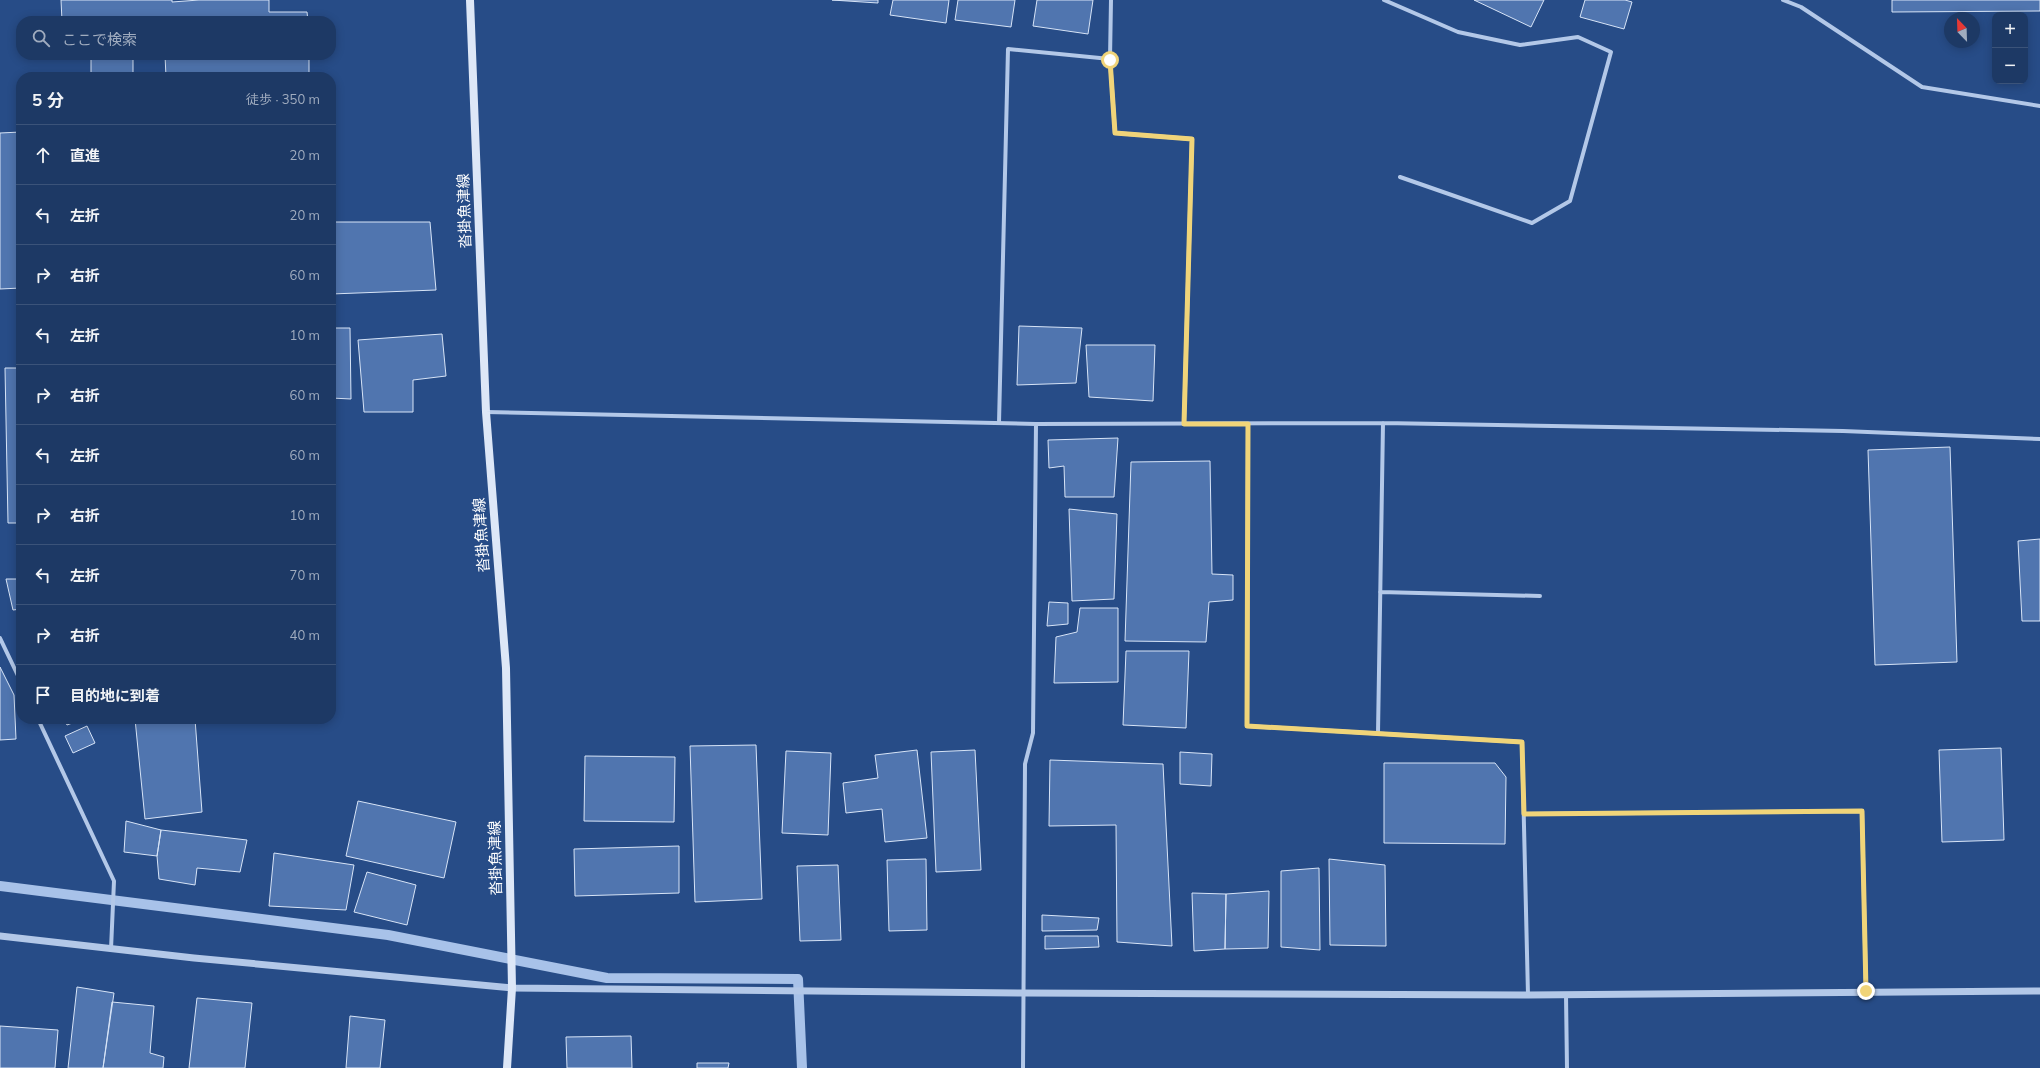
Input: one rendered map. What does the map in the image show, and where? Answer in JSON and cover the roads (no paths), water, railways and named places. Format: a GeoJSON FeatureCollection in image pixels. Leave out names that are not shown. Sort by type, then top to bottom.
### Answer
{"type":"FeatureCollection","features":[{"type":"Feature","properties":{"kind":"main road","name":"沓掛魚津線"},"geometry":{"type":"LineString","coordinates":[[470,0],[486,412],[506,668],[512,988],[507,1068]]}},
{"type":"Feature","properties":{"kind":"street"},"geometry":{"type":"LineString","coordinates":[[1111,0],[1110,60],[1115,133],[1192,139],[1184,424]]}},
{"type":"Feature","properties":{"kind":"street"},"geometry":{"type":"LineString","coordinates":[[1384,0],[1458,32],[1520,45],[1578,37],[1611,52],[1570,201],[1532,223],[1400,177]]}},
{"type":"Feature","properties":{"kind":"street"},"geometry":{"type":"LineString","coordinates":[[1783,0],[1801,8],[1922,87],[2040,106]]}},
{"type":"Feature","properties":{"kind":"street"},"geometry":{"type":"LineString","coordinates":[[999,423],[1008,49],[1110,60]]}},
{"type":"Feature","properties":{"kind":"street"},"geometry":{"type":"LineString","coordinates":[[486,412],[1036,424],[1383,423],[1843,431],[2040,439]]}},
{"type":"Feature","properties":{"kind":"street"},"geometry":{"type":"LineString","coordinates":[[1378,733],[1383,423]]}},
{"type":"Feature","properties":{"kind":"street"},"geometry":{"type":"LineString","coordinates":[[1023,1068],[1022,993],[1025,764],[1033,733],[1036,424]]}},
{"type":"Feature","properties":{"kind":"street"},"geometry":{"type":"LineString","coordinates":[[1248,424],[1247,726],[1522,742],[1528,995]]}},
{"type":"Feature","properties":{"kind":"street"},"geometry":{"type":"LineString","coordinates":[[1380,592],[1540,596]]}},
{"type":"Feature","properties":{"kind":"street"},"geometry":{"type":"LineString","coordinates":[[0,638],[16,672]]}},
{"type":"Feature","properties":{"kind":"street"},"geometry":{"type":"LineString","coordinates":[[40,724],[114,881],[111,949]]}},
{"type":"Feature","properties":{"kind":"street"},"geometry":{"type":"LineString","coordinates":[[1524,814],[1862,811],[1866,991]]}},
{"type":"Feature","properties":{"kind":"street"},"geometry":{"type":"LineString","coordinates":[[0,936],[111,949],[512,988],[1022,993],[1528,995],[1866,991],[2040,991]]}},
{"type":"Feature","properties":{"kind":"street"},"geometry":{"type":"LineString","coordinates":[[1566,994],[1567,1068]]}},
{"type":"Feature","properties":{"kind":"waterway"},"geometry":{"type":"LineString","coordinates":[[0,886],[388,935],[607,978],[798,979],[802,1068]]}}]}
